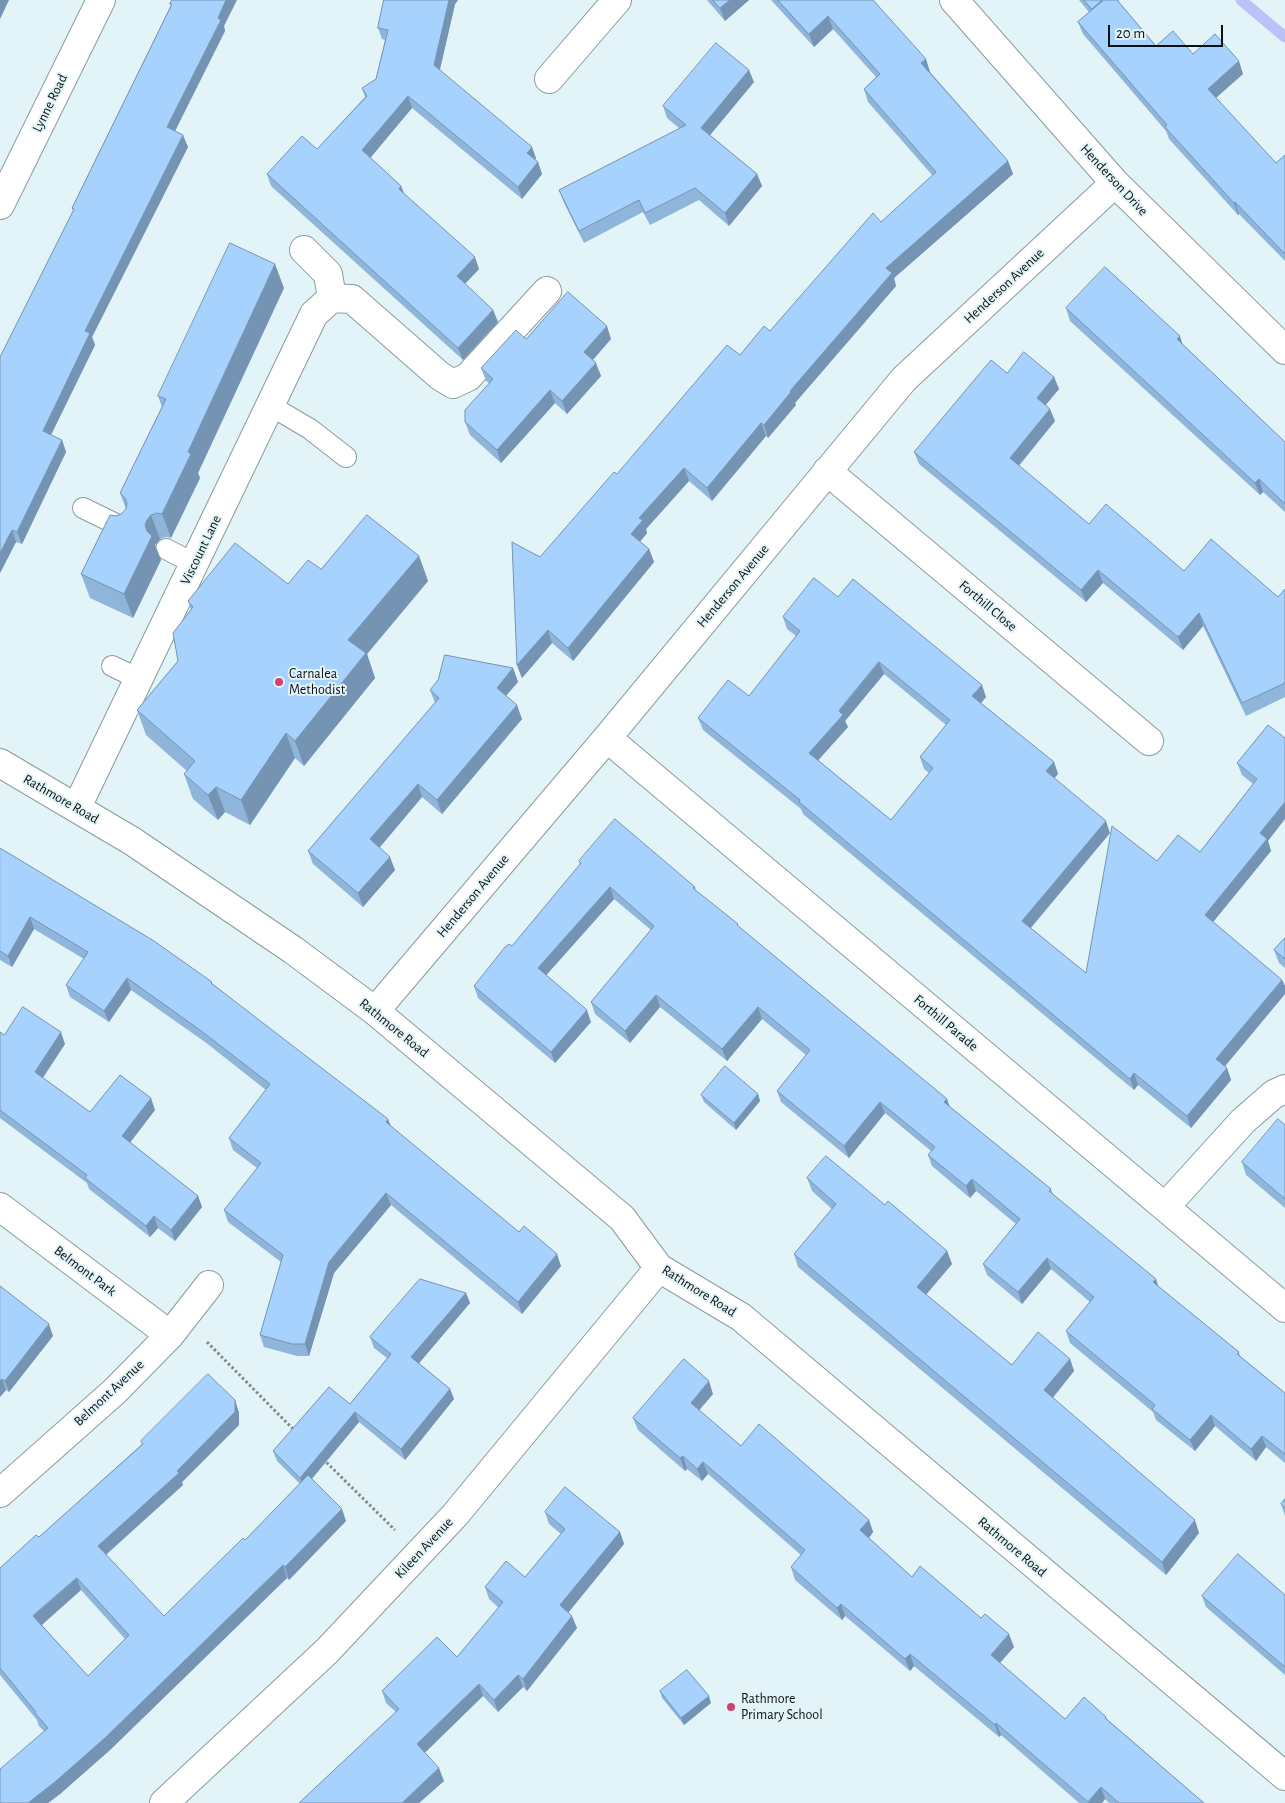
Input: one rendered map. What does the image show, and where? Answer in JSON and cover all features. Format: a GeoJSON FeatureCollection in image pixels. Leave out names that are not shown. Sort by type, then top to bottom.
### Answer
{"type":"FeatureCollection","features":[{"type":"Feature","properties":{"kind":"street","name":"Lynne Road"},"geometry":{"type":"LineString","coordinates":[[0,205],[101,0]]}},
{"type":"Feature","properties":{"kind":"street"},"geometry":{"type":"LineString","coordinates":[[549,79],[617,0]]}},
{"type":"Feature","properties":{"kind":"street","name":"Henderson Drive"},"geometry":{"type":"LineString","coordinates":[[954,0],[1115,183],[1285,350]]}},
{"type":"Feature","properties":{"kind":"street","name":"Henderson Avenue"},"geometry":{"type":"LineString","coordinates":[[375,1011],[606,738],[904,379],[1115,183]]}},
{"type":"Feature","properties":{"kind":"street"},"geometry":{"type":"LineString","coordinates":[[304,250],[328,274],[332,298],[352,299],[440,376],[453,384],[468,377],[547,291]]}},
{"type":"Feature","properties":{"kind":"street","name":"Viscount Lane"},"geometry":{"type":"LineString","coordinates":[[77,807],[314,314],[332,298]]}},
{"type":"Feature","properties":{"kind":"street","name":"Forthill Close"},"geometry":{"type":"LineString","coordinates":[[827,471],[1149,741]]}},
{"type":"Feature","properties":{"kind":"street","name":"Forthill Parade"},"geometry":{"type":"LineString","coordinates":[[606,738],[1285,1308]]}},
{"type":"Feature","properties":{"kind":"street","name":"Rathmore Road"},"geometry":{"type":"LineString","coordinates":[[0,763],[132,841],[294,950],[375,1011],[622,1218],[659,1268],[741,1317],[1285,1776]]}},
{"type":"Feature","properties":{"kind":"street"},"geometry":{"type":"LineString","coordinates":[[1166,1208],[1243,1121],[1274,1094],[1285,1089]]}},
{"type":"Feature","properties":{"kind":"street","name":"Belmont Park"},"geometry":{"type":"LineString","coordinates":[[0,1207],[176,1327]]}},
{"type":"Feature","properties":{"kind":"street","name":"Kileen Avenue"},"geometry":{"type":"LineString","coordinates":[[164,1803],[327,1651],[455,1515],[659,1268]]}},
{"type":"Feature","properties":{"kind":"street","name":"Belmont Avenue"},"geometry":{"type":"LineString","coordinates":[[0,1492],[115,1391],[176,1327],[209,1285]]}},
{"type":"Feature","properties":{"kind":"lane"},"geometry":{"type":"LineString","coordinates":[[271,406],[310,429],[346,457]]}},
{"type":"Feature","properties":{"kind":"lane"},"geometry":{"type":"LineString","coordinates":[[83,508],[124,528]]}},
{"type":"Feature","properties":{"kind":"lane"},"geometry":{"type":"LineString","coordinates":[[166,549],[195,564]]}},
{"type":"Feature","properties":{"kind":"lane"},"geometry":{"type":"LineString","coordinates":[[112,666],[139,679]]}},
{"type":"Feature","properties":{"kind":"path"},"geometry":{"type":"LineString","coordinates":[[176,1327],[295,1430]]}},
{"type":"Feature","properties":{"kind":"path"},"geometry":{"type":"LineString","coordinates":[[322,1458],[418,1554]]}},
{"type":"Feature","properties":{"kind":"building"},"geometry":{"type":"Polygon","coordinates":[[[172,0],[226,0],[218,18],[221,20],[167,127],[183,135],[85,331],[90,333],[43,431],[62,440],[17,532],[12,530],[0,553],[0,357],[74,209],[72,208],[172,4],[170,4],[172,0]]]}},
{"type":"Feature","properties":{"kind":"building"},"geometry":{"type":"Polygon","coordinates":[[[384,0],[449,0],[434,65],[532,147],[527,153],[538,162],[518,187],[408,96],[362,150],[401,186],[399,189],[475,257],[457,276],[493,310],[458,348],[267,174],[302,136],[317,149],[367,96],[362,88],[376,79],[388,30],[378,28],[384,0]]]}},
{"type":"Feature","properties":{"kind":"building"},"geometry":{"type":"Polygon","coordinates":[[[713,0],[730,0],[720,8],[713,0]]]}},
{"type":"Feature","properties":{"kind":"building"},"geometry":{"type":"Polygon","coordinates":[[[778,0],[873,0],[926,59],[921,63],[1008,161],[886,268],[892,273],[790,391],[764,425],[761,423],[707,488],[684,468],[639,518],[643,520],[631,534],[649,549],[568,648],[548,630],[517,665],[512,542],[540,557],[614,472],[617,474],[727,345],[740,355],[764,326],[770,331],[873,213],[881,222],[936,172],[864,89],[880,74],[828,16],[809,34],[778,0]]]}},
{"type":"Feature","properties":{"kind":"building"},"geometry":{"type":"Polygon","coordinates":[[[1084,0],[1102,0],[1092,9],[1084,0]]]}},
{"type":"Feature","properties":{"kind":"building"},"geometry":{"type":"Polygon","coordinates":[[[1104,0],[1117,0],[1156,46],[1173,31],[1193,54],[1215,34],[1239,61],[1208,89],[1276,163],[1285,155],[1285,254],[1234,203],[1165,127],[1167,125],[1078,22],[1104,0]]]}},
{"type":"Feature","properties":{"kind":"building"},"geometry":{"type":"Polygon","coordinates":[[[716,43],[749,70],[701,128],[757,174],[725,213],[695,188],[645,213],[639,200],[579,231],[559,190],[686,125],[663,106],[716,43]]]}},
{"type":"Feature","properties":{"kind":"building"},"geometry":{"type":"Polygon","coordinates":[[[230,243],[275,264],[188,452],[191,454],[162,514],[151,515],[147,520],[145,525],[147,531],[152,536],[124,594],[81,574],[110,515],[116,516],[126,509],[127,503],[120,493],[166,399],[158,396],[230,243]]]}},
{"type":"Feature","properties":{"kind":"building"},"geometry":{"type":"Polygon","coordinates":[[[1105,267],[1180,336],[1177,339],[1285,442],[1285,504],[1259,479],[1255,483],[1066,308],[1105,267]]]}},
{"type":"Feature","properties":{"kind":"building"},"geometry":{"type":"Polygon","coordinates":[[[568,292],[607,326],[584,352],[596,363],[562,401],[550,390],[497,450],[465,422],[465,410],[493,379],[481,368],[516,330],[526,339],[568,292]]]}},
{"type":"Feature","properties":{"kind":"building"},"geometry":{"type":"Polygon","coordinates":[[[1024,352],[1054,377],[1037,398],[1050,409],[1010,458],[1089,524],[1106,504],[1184,571],[1211,539],[1278,597],[1285,589],[1285,683],[1242,703],[1199,613],[1178,637],[1098,570],[1081,590],[914,452],[991,360],[1007,373],[1024,352]]]}},
{"type":"Feature","properties":{"kind":"building","name":"Carnalea Methodist"},"geometry":{"type":"Polygon","coordinates":[[[367,515],[419,556],[348,640],[366,653],[295,741],[286,733],[241,800],[216,787],[208,795],[184,774],[195,761],[137,710],[178,661],[173,633],[193,607],[188,601],[235,543],[288,584],[308,560],[321,569],[367,515]]]}},
{"type":"Feature","properties":{"kind":"building"},"geometry":{"type":"Polygon","coordinates":[[[814,578],[838,597],[853,579],[982,685],[972,696],[1054,762],[1046,771],[1106,821],[1022,921],[1086,973],[1112,826],[1157,861],[1178,835],[1200,852],[1257,779],[1237,763],[1268,725],[1285,738],[1285,802],[1260,833],[1267,839],[1205,915],[1282,980],[1216,1059],[1227,1068],[1187,1116],[1134,1073],[1130,1079],[799,802],[800,800],[698,718],[728,680],[749,696],[800,631],[783,617],[814,578]],[[879,662],[839,711],[843,715],[809,753],[891,820],[933,768],[920,757],[950,720],[879,662]]]}},
{"type":"Feature","properties":{"kind":"building"},"geometry":{"type":"Polygon","coordinates":[[[445,655],[513,668],[497,688],[517,705],[437,800],[418,784],[370,839],[390,857],[358,893],[308,851],[439,698],[430,690],[438,680],[445,655]]]}},
{"type":"Feature","properties":{"kind":"building"},"geometry":{"type":"Polygon","coordinates":[[[615,819],[695,887],[693,888],[947,1099],[944,1102],[1051,1189],[1049,1191],[1156,1279],[1153,1282],[1239,1352],[1237,1354],[1285,1393],[1285,1454],[1262,1436],[1251,1449],[1211,1415],[1190,1440],[1152,1409],[1155,1405],[1066,1331],[1094,1297],[1047,1258],[1018,1292],[983,1264],[1020,1219],[972,1179],[966,1186],[928,1155],[935,1147],[880,1102],[844,1146],[777,1091],[810,1050],[758,1007],[722,1049],[656,995],[625,1031],[591,1002],[654,926],[610,887],[538,968],[587,1010],[551,1052],[474,986],[505,947],[509,944],[512,946],[581,863],[579,861],[615,819]]]}},
{"type":"Feature","properties":{"kind":"building"},"geometry":{"type":"Polygon","coordinates":[[[0,848],[154,941],[212,982],[388,1119],[386,1122],[519,1232],[524,1226],[557,1254],[518,1302],[386,1193],[329,1262],[305,1344],[292,1344],[260,1335],[283,1255],[224,1210],[261,1163],[229,1138],[270,1084],[200,1030],[127,978],[104,1011],[66,985],[88,952],[30,917],[8,956],[0,951],[0,848]]]}},
{"type":"Feature","properties":{"kind":"building"},"geometry":{"type":"Polygon","coordinates":[[[1285,938],[1285,959],[1274,950],[1285,938]]]}},
{"type":"Feature","properties":{"kind":"building"},"geometry":{"type":"Polygon","coordinates":[[[23,1007],[61,1032],[35,1072],[90,1112],[120,1075],[151,1098],[122,1136],[198,1196],[171,1230],[154,1216],[146,1226],[85,1178],[87,1175],[0,1110],[0,1032],[4,1035],[23,1007]]]}},
{"type":"Feature","properties":{"kind":"building"},"geometry":{"type":"Polygon","coordinates":[[[725,1066],[758,1094],[734,1123],[701,1095],[725,1066]]]}},
{"type":"Feature","properties":{"kind":"building"},"geometry":{"type":"Polygon","coordinates":[[[1278,1119],[1285,1125],[1285,1199],[1242,1162],[1278,1119]]]}},
{"type":"Feature","properties":{"kind":"building"},"geometry":{"type":"Polygon","coordinates":[[[826,1156],[885,1205],[888,1201],[947,1251],[917,1287],[1012,1365],[1038,1332],[1070,1359],[1044,1390],[1195,1520],[1162,1562],[794,1254],[836,1204],[807,1178],[826,1156]]]}},
{"type":"Feature","properties":{"kind":"building"},"geometry":{"type":"Polygon","coordinates":[[[420,1279],[466,1293],[411,1357],[450,1389],[401,1449],[355,1412],[300,1478],[273,1451],[329,1387],[350,1404],[391,1354],[370,1337],[420,1279]]]}},
{"type":"Feature","properties":{"kind":"building"},"geometry":{"type":"Polygon","coordinates":[[[0,1286],[49,1324],[5,1381],[2,1379],[0,1381],[0,1286]]]}},
{"type":"Feature","properties":{"kind":"building"},"geometry":{"type":"Polygon","coordinates":[[[684,1359],[709,1381],[691,1403],[741,1446],[759,1424],[869,1520],[860,1530],[912,1577],[920,1566],[981,1618],[985,1614],[1009,1634],[991,1655],[1065,1719],[1084,1697],[1105,1718],[1204,1803],[1119,1803],[1101,1787],[1088,1802],[996,1723],[995,1725],[910,1654],[905,1659],[841,1604],[837,1608],[791,1567],[805,1550],[703,1462],[697,1469],[683,1456],[680,1458],[633,1418],[684,1359]]]}},
{"type":"Feature","properties":{"kind":"building"},"geometry":{"type":"Polygon","coordinates":[[[208,1374],[235,1400],[235,1412],[177,1471],[179,1473],[98,1546],[164,1616],[243,1538],[245,1540],[308,1475],[342,1509],[285,1567],[283,1565],[105,1738],[55,1782],[28,1803],[0,1803],[0,1769],[48,1728],[0,1668],[0,1568],[36,1535],[39,1537],[143,1444],[141,1441],[208,1374]],[[77,1578],[33,1616],[88,1676],[129,1635],[77,1578]]]}},
{"type":"Feature","properties":{"kind":"building"},"geometry":{"type":"Polygon","coordinates":[[[565,1487],[620,1532],[560,1605],[572,1616],[523,1679],[518,1675],[494,1700],[479,1684],[417,1744],[439,1768],[402,1803],[299,1803],[399,1709],[382,1691],[437,1637],[457,1657],[503,1602],[485,1587],[506,1561],[525,1577],[565,1529],[545,1512],[565,1487]]]}},
{"type":"Feature","properties":{"kind":"building"},"geometry":{"type":"Polygon","coordinates":[[[1285,1499],[1285,1508],[1281,1504],[1285,1499]]]}},
{"type":"Feature","properties":{"kind":"building"},"geometry":{"type":"Polygon","coordinates":[[[1238,1554],[1285,1595],[1285,1667],[1202,1596],[1238,1554]]]}},
{"type":"Feature","properties":{"kind":"building"},"geometry":{"type":"Polygon","coordinates":[[[687,1670],[709,1696],[681,1718],[660,1691],[687,1670]]]}},
{"type":"Feature","properties":{"kind":"waterway"},"geometry":{"type":"LineString","coordinates":[[1241,0],[1285,37]]}},
{"type":"Feature","properties":{"kind":"place","name":"Carnalea Methodist"},"geometry":{"type":"Point","coordinates":[279,682]}},
{"type":"Feature","properties":{"kind":"place","name":"Rathmore Primary School"},"geometry":{"type":"Point","coordinates":[731,1707]}}]}
